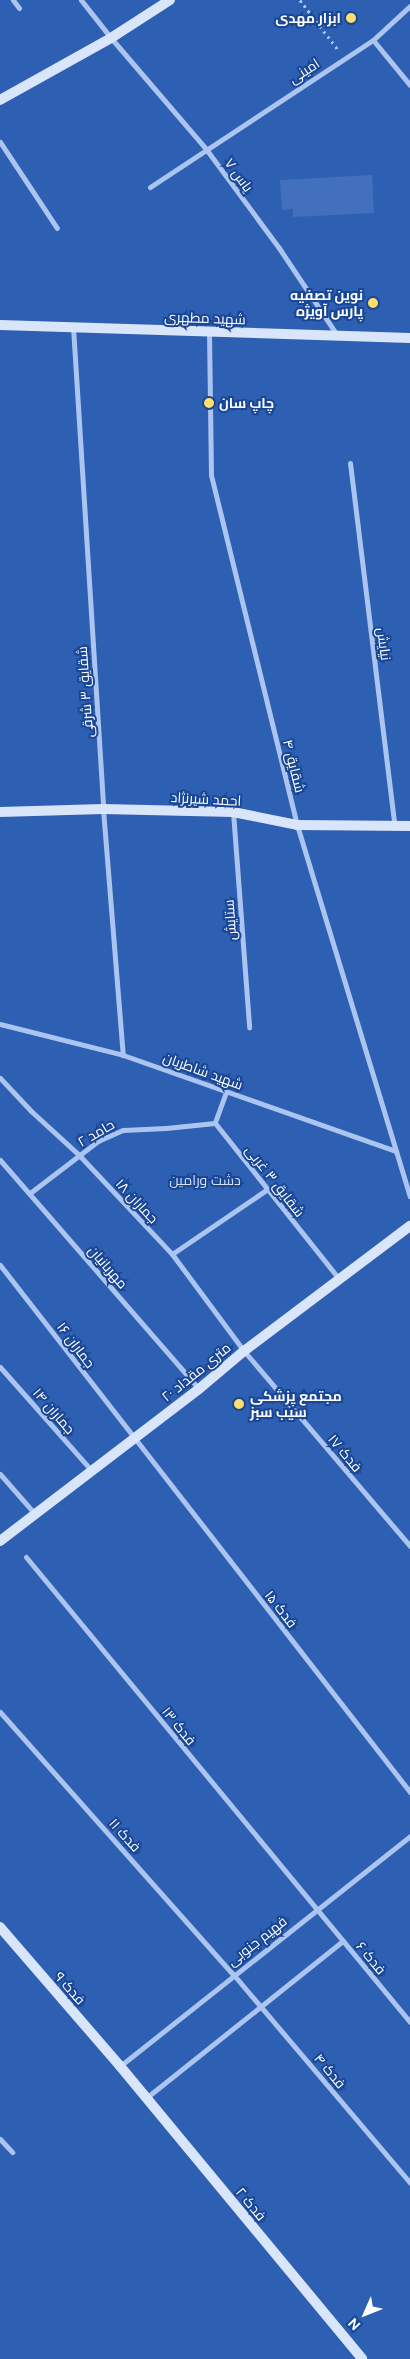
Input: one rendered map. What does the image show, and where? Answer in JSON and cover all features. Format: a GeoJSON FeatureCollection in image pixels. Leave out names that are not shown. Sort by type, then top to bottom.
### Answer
{"type":"FeatureCollection","features":[{"type":"Feature","properties":{"kind":"main road"},"geometry":{"type":"LineString","coordinates":[[0,100],[111,38],[170,0]]}},
{"type":"Feature","properties":{"kind":"main road","name":"شهید مطهری"},"geometry":{"type":"LineString","coordinates":[[0,325],[410,338]]}},
{"type":"Feature","properties":{"kind":"main road","name":"احمد شیرنژاد"},"geometry":{"type":"LineString","coordinates":[[0,812],[103,809],[233,812],[297,825],[395,828],[410,826]]}},
{"type":"Feature","properties":{"kind":"main road","name":"۲۰ متری مقداد"},"geometry":{"type":"LineString","coordinates":[[0,1540],[199,1389],[244,1351],[410,1226]]}},
{"type":"Feature","properties":{"kind":"main road","name":"فدک ۹"},"geometry":{"type":"LineString","coordinates":[[0,1927],[120,2066]]}},
{"type":"Feature","properties":{"kind":"main road","name":"فدک ۲"},"geometry":{"type":"LineString","coordinates":[[120,2066],[362,2359]]}},
{"type":"Feature","properties":{"kind":"street"},"geometry":{"type":"LineString","coordinates":[[13,0],[19,8]]}},
{"type":"Feature","properties":{"kind":"street","name":"یاس ۷"},"geometry":{"type":"LineString","coordinates":[[81,0],[206,149],[278,248],[338,336]]}},
{"type":"Feature","properties":{"kind":"street","name":"امینی"},"geometry":{"type":"LineString","coordinates":[[150,187],[373,40],[410,6]]}},
{"type":"Feature","properties":{"kind":"street"},"geometry":{"type":"LineString","coordinates":[[373,40],[410,85]]}},
{"type":"Feature","properties":{"kind":"street"},"geometry":{"type":"LineString","coordinates":[[0,142],[57,228]]}},
{"type":"Feature","properties":{"kind":"street","name":"شقایق ۳ شرقی"},"geometry":{"type":"LineString","coordinates":[[73,328],[103,809],[123,1055]]}},
{"type":"Feature","properties":{"kind":"street","name":"شقایق ۴"},"geometry":{"type":"LineString","coordinates":[[209,332],[211,475],[297,825],[410,1196]]}},
{"type":"Feature","properties":{"kind":"street","name":"نیایش"},"geometry":{"type":"LineString","coordinates":[[350,463],[395,828]]}},
{"type":"Feature","properties":{"kind":"street","name":"ستایش"},"geometry":{"type":"LineString","coordinates":[[233,812],[250,1027]]}},
{"type":"Feature","properties":{"kind":"street","name":"شهید شاطریان"},"geometry":{"type":"LineString","coordinates":[[0,1024],[123,1055],[396,1151]]}},
{"type":"Feature","properties":{"kind":"street","name":"جماران ۱۸"},"geometry":{"type":"LineString","coordinates":[[0,1078],[31,1111],[79,1155],[172,1254],[244,1351]]}},
{"type":"Feature","properties":{"kind":"street"},"geometry":{"type":"LineString","coordinates":[[215,1123],[226,1092]]}},
{"type":"Feature","properties":{"kind":"street","name":"حامد ۲"},"geometry":{"type":"LineString","coordinates":[[30,1193],[98,1141],[123,1130],[215,1123]]}},
{"type":"Feature","properties":{"kind":"street","name":"شقایق ۳ غربی"},"geometry":{"type":"LineString","coordinates":[[215,1123],[266,1190],[339,1279]]}},
{"type":"Feature","properties":{"kind":"street","name":"مهربانیان"},"geometry":{"type":"LineString","coordinates":[[0,1160],[199,1389]]}},
{"type":"Feature","properties":{"kind":"street"},"geometry":{"type":"LineString","coordinates":[[172,1254],[266,1190]]}},
{"type":"Feature","properties":{"kind":"street","name":"جماران ۱۶"},"geometry":{"type":"LineString","coordinates":[[0,1265],[134,1439]]}},
{"type":"Feature","properties":{"kind":"street","name":"فدک ۱۷"},"geometry":{"type":"LineString","coordinates":[[244,1351],[410,1546]]}},
{"type":"Feature","properties":{"kind":"street","name":"جماران ۱۴"},"geometry":{"type":"LineString","coordinates":[[0,1367],[91,1470]]}},
{"type":"Feature","properties":{"kind":"street","name":"فدک ۱۵"},"geometry":{"type":"LineString","coordinates":[[134,1439],[410,1792]]}},
{"type":"Feature","properties":{"kind":"street"},"geometry":{"type":"LineString","coordinates":[[0,1474],[35,1514]]}},
{"type":"Feature","properties":{"kind":"street","name":"فدک ۱۳"},"geometry":{"type":"LineString","coordinates":[[26,1557],[316,1909]]}},
{"type":"Feature","properties":{"kind":"street","name":"فدک ۱۱"},"geometry":{"type":"LineString","coordinates":[[0,1712],[233,1974]]}},
{"type":"Feature","properties":{"kind":"street","name":"فهیم جنوبی"},"geometry":{"type":"LineString","coordinates":[[120,2066],[233,1974],[410,1836]]}},
{"type":"Feature","properties":{"kind":"street","name":"فدک ۶"},"geometry":{"type":"LineString","coordinates":[[316,1909],[410,2022]]}},
{"type":"Feature","properties":{"kind":"street"},"geometry":{"type":"LineString","coordinates":[[146,2098],[260,2005],[343,1941]]}},
{"type":"Feature","properties":{"kind":"street","name":"فدک ۴"},"geometry":{"type":"LineString","coordinates":[[233,1974],[410,2183]]}},
{"type":"Feature","properties":{"kind":"street"},"geometry":{"type":"LineString","coordinates":[[0,2139],[12,2152]]}},
{"type":"Feature","properties":{"kind":"path"},"geometry":{"type":"LineString","coordinates":[[300,0],[345,58]]}},
{"type":"Feature","properties":{"kind":"green space","name":"دشت ورامین"},"geometry":{"type":"Polygon","coordinates":[[[0,0],[410,0],[410,2359],[0,2359],[0,0]]]}},
{"type":"Feature","properties":{"kind":"building"},"geometry":{"type":"Polygon","coordinates":[[[372,175],[374,213],[293,217],[293,209],[282,210],[280,180],[372,175]]]}},
{"type":"Feature","properties":{"kind":"place","name":"ابزار مهدی"},"geometry":{"type":"Point","coordinates":[351,18]}},
{"type":"Feature","properties":{"kind":"place","name":"نوین تصفیه پارس آویژه"},"geometry":{"type":"Point","coordinates":[373,303]}},
{"type":"Feature","properties":{"kind":"place","name":"چاپ سان"},"geometry":{"type":"Point","coordinates":[209,403]}},
{"type":"Feature","properties":{"kind":"place","name":"مجتمع پزشکی سیب سبز"},"geometry":{"type":"Point","coordinates":[239,1404]}}]}
